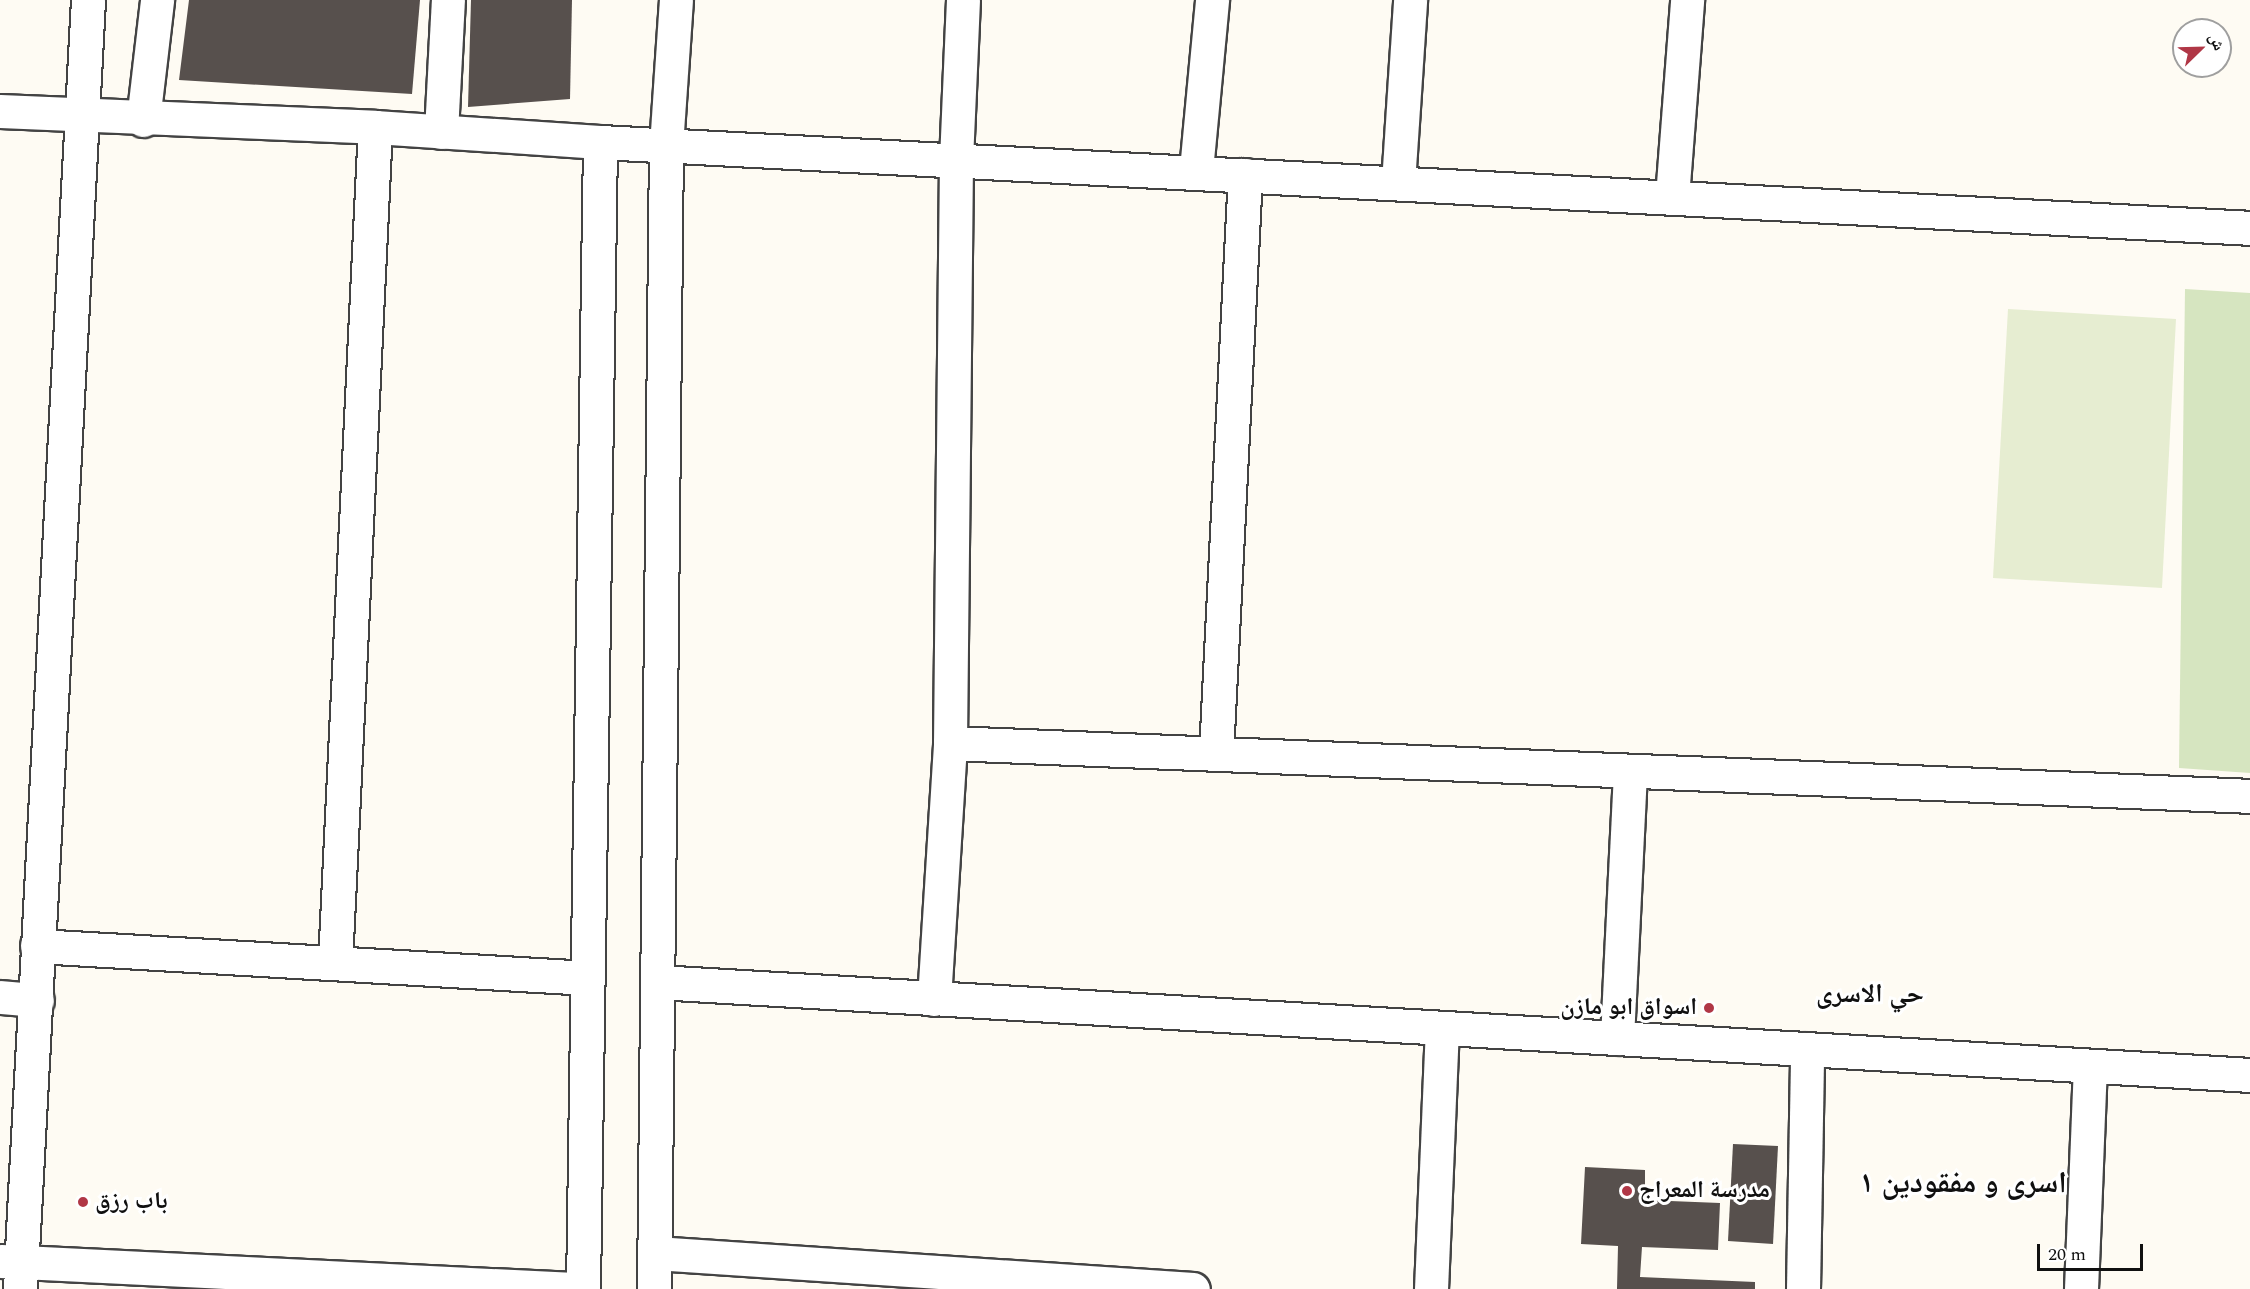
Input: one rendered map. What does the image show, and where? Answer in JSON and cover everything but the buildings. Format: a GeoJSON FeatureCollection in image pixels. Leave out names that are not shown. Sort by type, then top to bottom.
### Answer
{"type":"FeatureCollection","features":[{"type":"Feature","properties":{"kind":"street"},"geometry":{"type":"LineString","coordinates":[[88,0],[85,116],[37,946],[37,1000],[14,1271],[311,1283],[574,1289]]}},
{"type":"Feature","properties":{"kind":"street"},"geometry":{"type":"LineString","coordinates":[[143,120],[157,0]]}},
{"type":"Feature","properties":{"kind":"street"},"geometry":{"type":"LineString","coordinates":[[441,132],[448,0]]}},
{"type":"Feature","properties":{"kind":"street"},"geometry":{"type":"LineString","coordinates":[[654,1289],[666,146],[676,0]]}},
{"type":"Feature","properties":{"kind":"street"},"geometry":{"type":"LineString","coordinates":[[934,999],[950,742],[956,160],[963,0]]}},
{"type":"Feature","properties":{"kind":"street"},"geometry":{"type":"LineString","coordinates":[[1196,170],[1212,0]]}},
{"type":"Feature","properties":{"kind":"street"},"geometry":{"type":"LineString","coordinates":[[1398,183],[1410,0]]}},
{"type":"Feature","properties":{"kind":"street"},"geometry":{"type":"LineString","coordinates":[[1672,197],[1687,0]]}},
{"type":"Feature","properties":{"kind":"street"},"geometry":{"type":"LineString","coordinates":[[0,111],[143,120],[375,127],[666,146],[1196,170],[1245,175],[2250,228]]}},
{"type":"Feature","properties":{"kind":"street"},"geometry":{"type":"LineString","coordinates":[[335,963],[375,127]]}},
{"type":"Feature","properties":{"kind":"street"},"geometry":{"type":"LineString","coordinates":[[583,1289],[600,142]]}},
{"type":"Feature","properties":{"kind":"street"},"geometry":{"type":"LineString","coordinates":[[1216,753],[1245,175]]}},
{"type":"Feature","properties":{"kind":"street"},"geometry":{"type":"LineString","coordinates":[[950,742],[2250,796]]}},
{"type":"Feature","properties":{"kind":"street"},"geometry":{"type":"LineString","coordinates":[[1617,1038],[1630,771]]}},
{"type":"Feature","properties":{"kind":"street"},"geometry":{"type":"LineString","coordinates":[[37,946],[588,978]]}},
{"type":"Feature","properties":{"kind":"street"},"geometry":{"type":"LineString","coordinates":[[657,982],[2250,1075]]}},
{"type":"Feature","properties":{"kind":"street"},"geometry":{"type":"LineString","coordinates":[[0,996],[37,1000]]}},
{"type":"Feature","properties":{"kind":"street"},"geometry":{"type":"LineString","coordinates":[[1431,1289],[1442,1028]]}},
{"type":"Feature","properties":{"kind":"street"},"geometry":{"type":"LineString","coordinates":[[1803,1289],[1807,1049]]}},
{"type":"Feature","properties":{"kind":"street"},"geometry":{"type":"LineString","coordinates":[[2081,1289],[2090,1066]]}},
{"type":"Feature","properties":{"kind":"street"},"geometry":{"type":"LineString","coordinates":[[655,1253],[1194,1289]]}},
{"type":"Feature","properties":{"kind":"green space"},"geometry":{"type":"Polygon","coordinates":[[[2185,289],[2250,293],[2250,773],[2179,768],[2185,289]]]}},
{"type":"Feature","properties":{"kind":"green space"},"geometry":{"type":"Polygon","coordinates":[[[2008,309],[2176,319],[2162,588],[1993,578],[2008,309]]]}},
{"type":"Feature","properties":{"kind":"place","name":"اسواق ابو مازن"},"geometry":{"type":"Point","coordinates":[1709,1008]}},
{"type":"Feature","properties":{"kind":"place","name":"مدرسة المعراج"},"geometry":{"type":"Point","coordinates":[1627,1191]}},
{"type":"Feature","properties":{"kind":"place","name":"باب رزق"},"geometry":{"type":"Point","coordinates":[83,1202]}},
{"type":"Feature","properties":{"kind":"district","name":"حي الاسرى"},"geometry":{"type":"Point","coordinates":[1870,995]}},
{"type":"Feature","properties":{"kind":"district","name":"اسرى و مفقودين ١"},"geometry":{"type":"Point","coordinates":[1963,1183]}}]}
